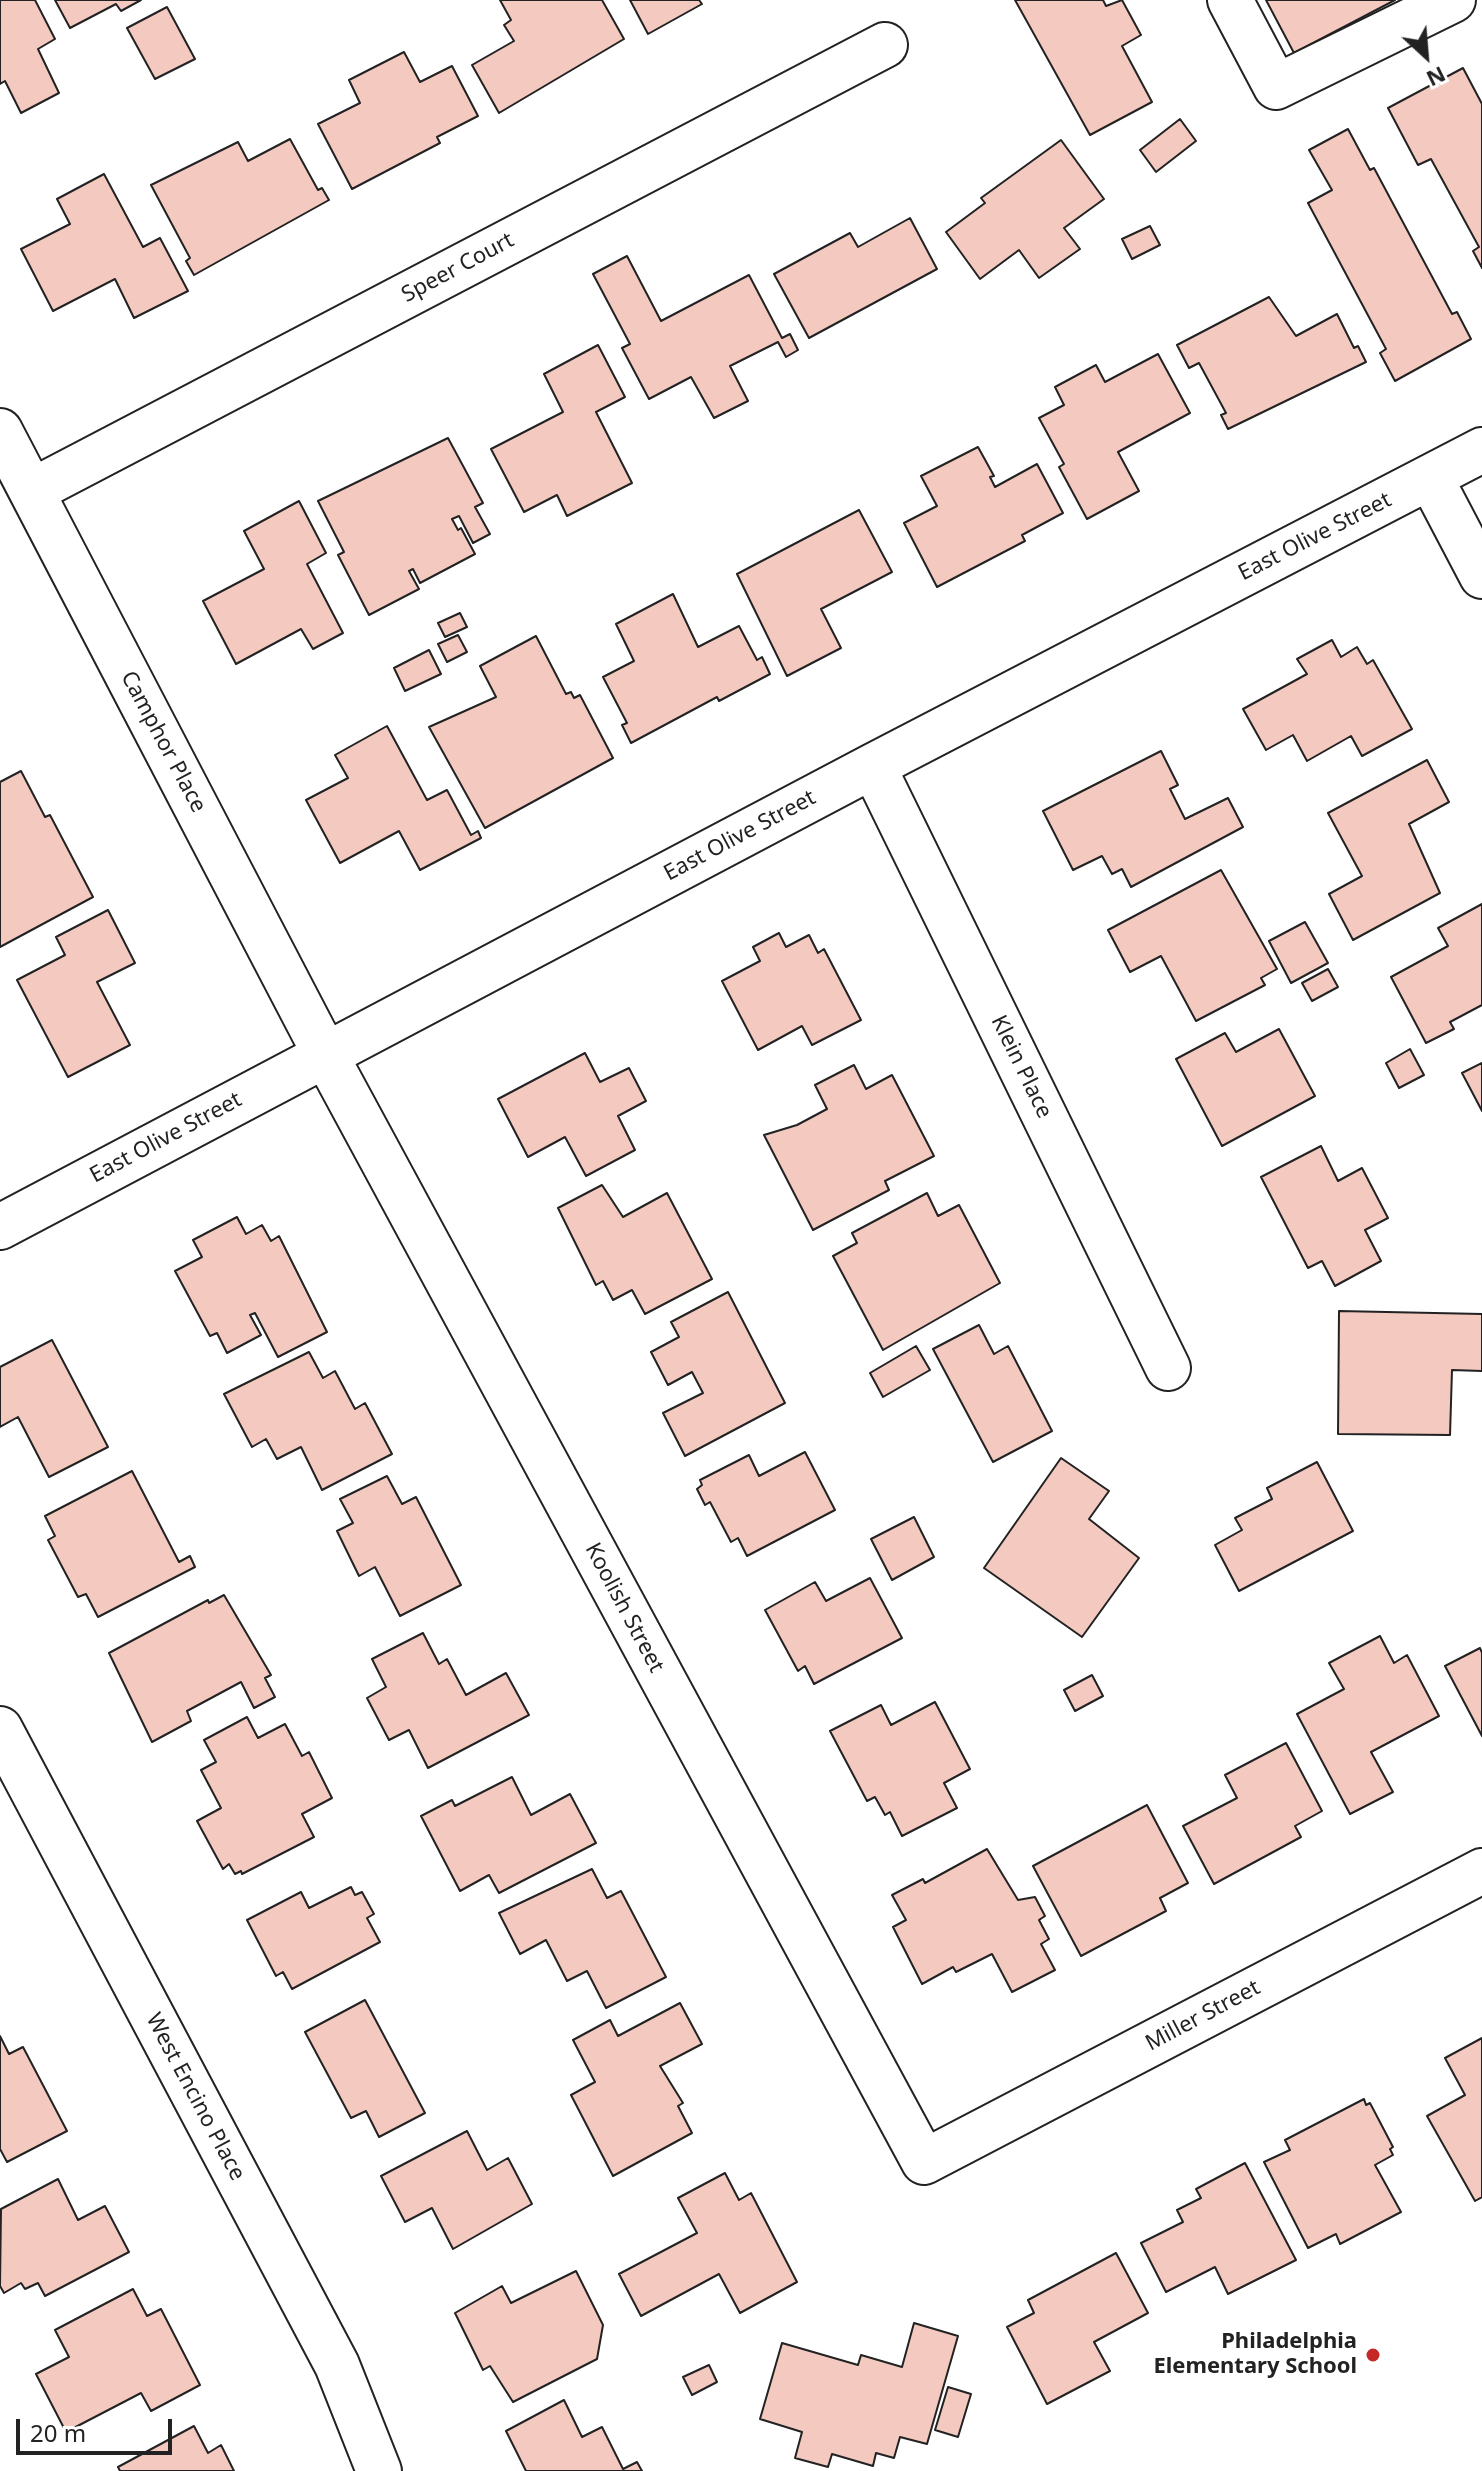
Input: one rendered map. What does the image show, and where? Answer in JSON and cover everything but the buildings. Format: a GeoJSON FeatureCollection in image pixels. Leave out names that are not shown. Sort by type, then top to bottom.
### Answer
{"type":"FeatureCollection","features":[{"type":"Feature","properties":{"kind":"street"},"geometry":{"type":"LineString","coordinates":[[1230,0],[1276,87],[1453,0]]}},
{"type":"Feature","properties":{"kind":"street","name":"Speer Court"},"geometry":{"type":"LineString","coordinates":[[32,491],[885,45]]}},
{"type":"Feature","properties":{"kind":"street","name":"Camphor Place"},"geometry":{"type":"LineString","coordinates":[[0,431],[325,1054]]}},
{"type":"Feature","properties":{"kind":"street","name":"East Olive Street"},"geometry":{"type":"LineString","coordinates":[[0,1227],[873,766],[1482,450]]}},
{"type":"Feature","properties":{"kind":"street"},"geometry":{"type":"LineString","coordinates":[[1430,477],[1482,576]]}},
{"type":"Feature","properties":{"kind":"street","name":"Klein Place"},"geometry":{"type":"LineString","coordinates":[[873,766],[1168,1368]]}},
{"type":"Feature","properties":{"kind":"street","name":"Koolish Street"},"geometry":{"type":"LineString","coordinates":[[325,1054],[924,2162]]}},
{"type":"Feature","properties":{"kind":"street","name":"West Encino Place"},"geometry":{"type":"LineString","coordinates":[[0,1729],[337,2365],[379,2471]]}},
{"type":"Feature","properties":{"kind":"street","name":"Miller Street"},"geometry":{"type":"LineString","coordinates":[[924,2162],[1482,1871]]}},
{"type":"Feature","properties":{"kind":"place","name":"Philadelphia Elementary School"},"geometry":{"type":"Point","coordinates":[1373,2355]}}]}
